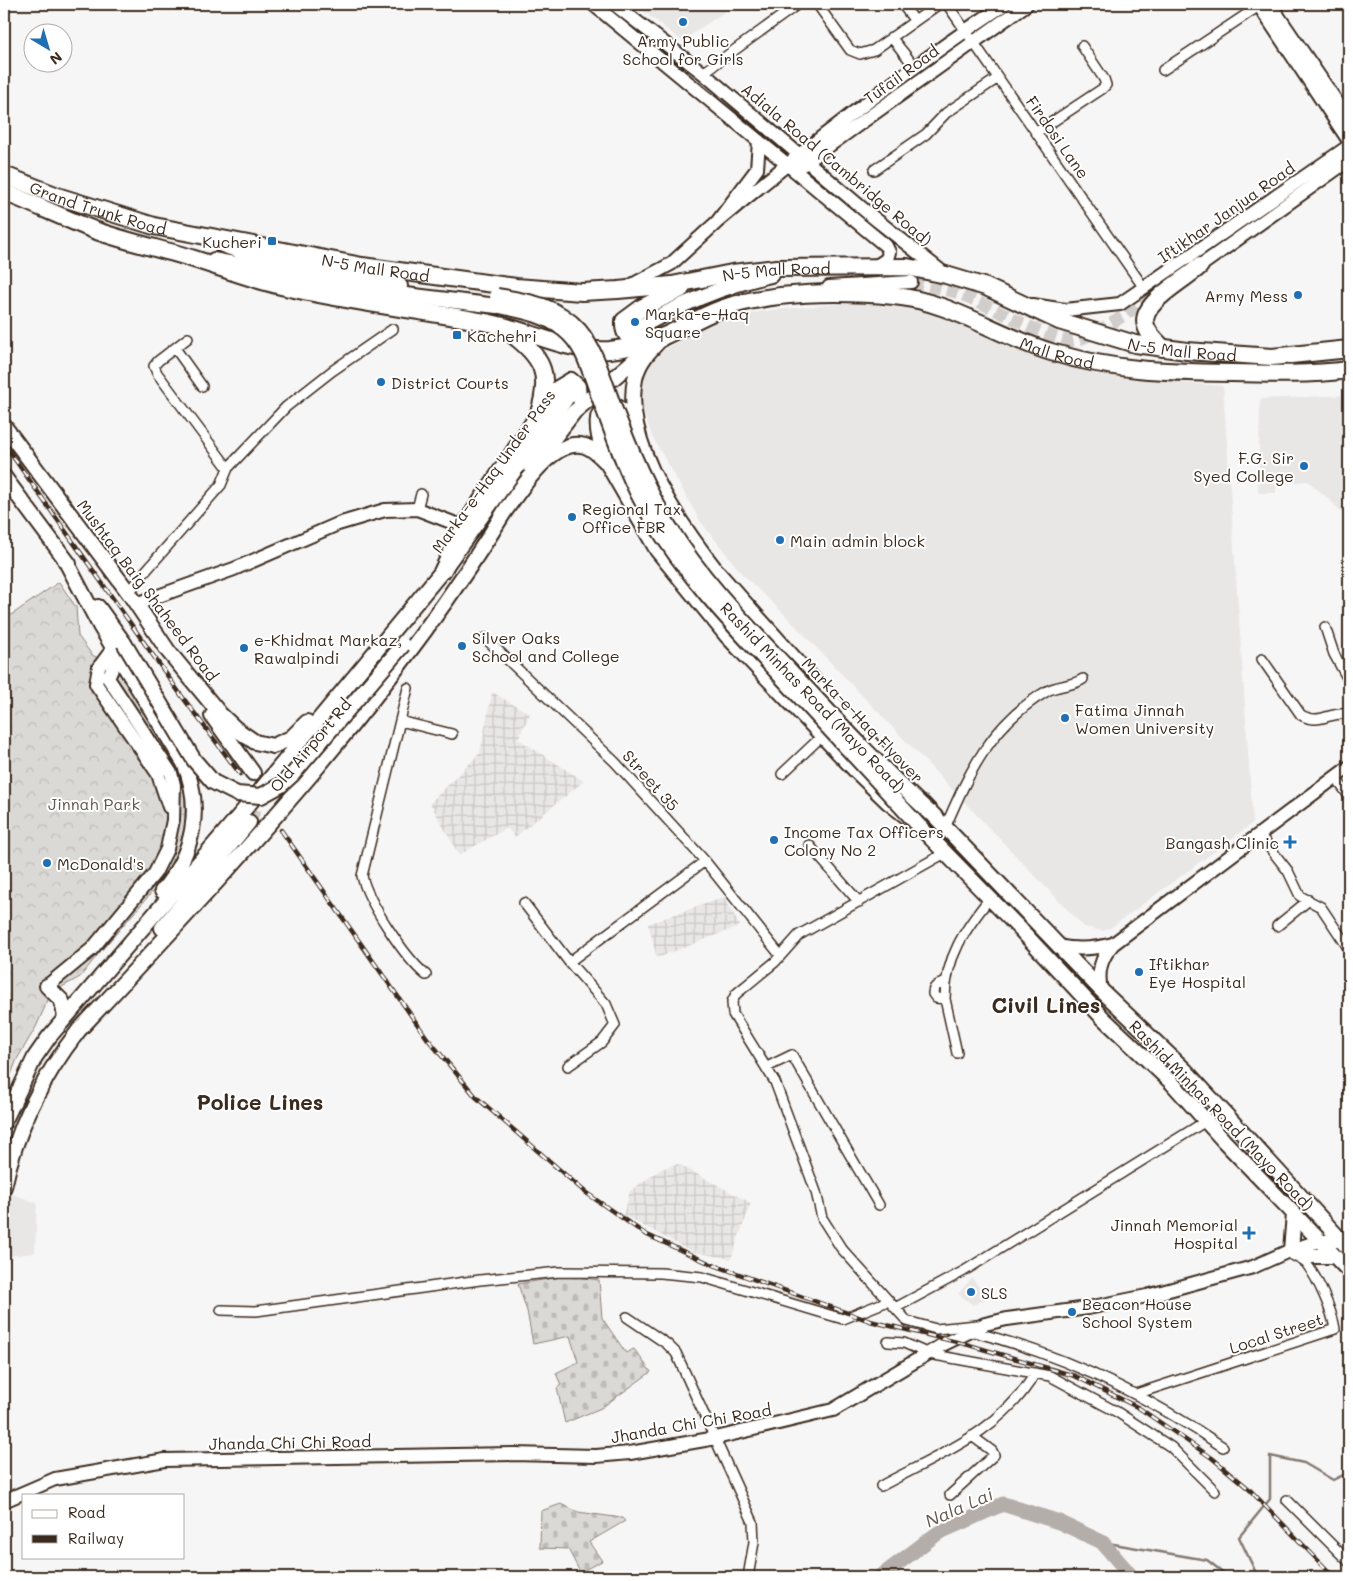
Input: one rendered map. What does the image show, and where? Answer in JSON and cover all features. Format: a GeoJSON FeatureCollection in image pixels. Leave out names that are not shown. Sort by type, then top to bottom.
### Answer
{"type":"FeatureCollection","features":[{"type":"Feature","properties":{"kind":"highway","name":"Grand Trunk Road"},"geometry":{"type":"LineString","coordinates":[[4,175],[60,197],[116,215],[195,235]]}},
{"type":"Feature","properties":{"kind":"highway","name":"Grand Trunk Road"},"geometry":{"type":"LineString","coordinates":[[4,192],[94,230],[184,256],[233,273],[283,286],[375,306],[499,325],[564,345],[590,350],[609,350],[662,337]]}},
{"type":"Feature","properties":{"kind":"highway","name":"N-5 Mall Road"},"geometry":{"type":"LineString","coordinates":[[195,235],[362,266],[549,290],[582,292],[693,282],[732,273],[797,268],[907,267],[946,275],[986,287],[1059,321],[1136,344],[1272,357],[1349,350]]}},
{"type":"Feature","properties":{"kind":"highway"},"geometry":{"type":"LineString","coordinates":[[1163,348],[1146,328],[1144,317],[1150,305],[1200,266]]}},
{"type":"Feature","properties":{"kind":"highway"},"geometry":{"type":"LineString","coordinates":[[662,337],[632,340],[625,333],[624,321],[643,307],[693,282]]}},
{"type":"Feature","properties":{"kind":"highway","name":"Mall Road"},"geometry":{"type":"LineString","coordinates":[[662,337],[715,310],[746,300],[774,296],[869,294],[900,296],[928,303],[958,313],[1048,351],[1103,366],[1153,372],[1272,374],[1325,373],[1349,368]]}},
{"type":"Feature","properties":{"kind":"highway"},"geometry":{"type":"LineString","coordinates":[[443,570],[464,527],[538,416],[542,402],[544,387],[543,369],[538,358],[528,346],[499,325]]}},
{"type":"Feature","properties":{"kind":"highway"},"geometry":{"type":"LineString","coordinates":[[1349,350],[1318,359],[1317,362],[1318,365],[1349,368]]}},
{"type":"Feature","properties":{"kind":"highway"},"geometry":{"type":"LineString","coordinates":[[1272,357],[1309,359],[1311,363],[1300,370],[1272,374]]}},
{"type":"Feature","properties":{"kind":"main road","name":"Adiala Road (Cambridge Road)"},"geometry":{"type":"LineString","coordinates":[[593,4],[886,246],[889,252],[887,259],[875,268]]}},
{"type":"Feature","properties":{"kind":"main road","name":"Adiala Road (Cambridge Road)"},"geometry":{"type":"LineString","coordinates":[[614,4],[703,73],[869,214],[946,275]]}},
{"type":"Feature","properties":{"kind":"main road","name":"Tufail Road"},"geometry":{"type":"LineString","coordinates":[[804,157],[969,36],[1005,4]]}},
{"type":"Feature","properties":{"kind":"main road","name":"Tufail Road"},"geometry":{"type":"LineString","coordinates":[[716,222],[790,168],[915,67],[1027,4]]}},
{"type":"Feature","properties":{"kind":"main road"},"geometry":{"type":"LineString","coordinates":[[1262,4],[1349,120]]}},
{"type":"Feature","properties":{"kind":"main road"},"geometry":{"type":"LineString","coordinates":[[1262,4],[1349,141]]}},
{"type":"Feature","properties":{"kind":"main road"},"geometry":{"type":"LineString","coordinates":[[618,290],[640,282],[671,264],[716,222],[757,169],[759,141]]}},
{"type":"Feature","properties":{"kind":"main road","name":"Iftikhar Janjua Road"},"geometry":{"type":"LineString","coordinates":[[1021,302],[1065,310],[1120,304],[1349,146]]}},
{"type":"Feature","properties":{"kind":"main road","name":"Iftikhar Janjua Road"},"geometry":{"type":"LineString","coordinates":[[1200,266],[1349,160]]}},
{"type":"Feature","properties":{"kind":"main road","name":"Marka-e-Haq Flyover"},"geometry":{"type":"LineString","coordinates":[[195,235],[260,257],[316,270],[412,288],[497,301],[537,314],[564,330],[577,343],[591,371],[628,471],[651,519],[669,546],[695,582],[728,620],[920,827]]}},
{"type":"Feature","properties":{"kind":"main road","name":"Marka-e-Haq Flyover"},"geometry":{"type":"LineString","coordinates":[[184,256],[244,264],[373,291],[549,307],[564,316],[578,329],[600,365],[617,417],[648,489],[687,553],[723,598],[758,636],[867,752],[929,812]]}},
{"type":"Feature","properties":{"kind":"main road"},"geometry":{"type":"LineString","coordinates":[[631,332],[705,294],[744,281],[797,268]]}},
{"type":"Feature","properties":{"kind":"main road"},"geometry":{"type":"LineString","coordinates":[[774,296],[822,287],[911,282]]}},
{"type":"Feature","properties":{"kind":"main road","name":"Old Airport Rd"},"geometry":{"type":"LineString","coordinates":[[4,1187],[22,1128],[37,1096],[62,1052],[79,1030],[217,881],[310,773],[409,652],[449,596],[538,457],[574,412],[629,363],[662,337]]}},
{"type":"Feature","properties":{"kind":"main road","name":"Rashid Minhas Road (Mayo Road)"},"geometry":{"type":"LineString","coordinates":[[662,337],[648,352],[635,377],[634,403],[641,443],[666,498],[692,540],[759,621],[875,747],[929,812],[966,848],[1100,990],[1185,1070],[1346,1245]]}},
{"type":"Feature","properties":{"kind":"main road"},"geometry":{"type":"LineString","coordinates":[[538,416],[556,389],[571,380],[578,386],[580,392],[574,412]]}},
{"type":"Feature","properties":{"kind":"main road","name":"Marka-e-Haq Under Pass"},"geometry":{"type":"LineString","coordinates":[[443,570],[571,392]]}},
{"type":"Feature","properties":{"kind":"main road"},"geometry":{"type":"LineString","coordinates":[[606,463],[598,430],[598,418],[608,406],[615,406],[620,409],[641,443]]}},
{"type":"Feature","properties":{"kind":"main road","name":"Mushtaq Baig Shaheed Road"},"geometry":{"type":"LineString","coordinates":[[4,426],[132,599],[168,652],[220,714],[236,729],[255,742],[273,746],[291,738],[351,682]]}},
{"type":"Feature","properties":{"kind":"main road","name":"Rashid Minhas Road (Mayo Road)"},"geometry":{"type":"LineString","coordinates":[[503,514],[538,466],[562,450],[574,446],[584,446],[596,452],[606,463],[639,522],[674,574],[727,636],[822,736],[888,802],[920,827],[1047,956],[1103,1018],[1172,1083],[1349,1271]]}},
{"type":"Feature","properties":{"kind":"main road"},"geometry":{"type":"LineString","coordinates":[[4,477],[64,558],[201,771],[224,790],[248,796],[261,796],[271,792],[294,774],[403,646],[449,596]]}},
{"type":"Feature","properties":{"kind":"main road"},"geometry":{"type":"LineString","coordinates":[[132,599],[234,569],[338,524],[385,510],[417,509],[464,527]]}},
{"type":"Feature","properties":{"kind":"main road","name":"Old Airport Rd"},"geometry":{"type":"LineString","coordinates":[[4,1122],[36,1057],[65,1017],[286,759],[443,570]]}},
{"type":"Feature","properties":{"kind":"main road"},"geometry":{"type":"LineString","coordinates":[[108,966],[139,918],[181,866],[190,844],[195,818],[192,781],[184,762],[124,662],[119,645]]}},
{"type":"Feature","properties":{"kind":"main road"},"geometry":{"type":"LineString","coordinates":[[119,645],[100,667],[96,684],[158,774],[169,807],[167,849]]}},
{"type":"Feature","properties":{"kind":"main road"},"geometry":{"type":"LineString","coordinates":[[168,652],[253,774]]}},
{"type":"Feature","properties":{"kind":"main road"},"geometry":{"type":"LineString","coordinates":[[65,1017],[62,1002],[48,986],[92,948],[155,873],[167,849],[173,820],[174,785],[171,773],[108,678],[115,663],[124,662]]}},
{"type":"Feature","properties":{"kind":"main road"},"geometry":{"type":"LineString","coordinates":[[286,759],[268,787],[269,794],[278,797],[310,773]]}},
{"type":"Feature","properties":{"kind":"main road"},"geometry":{"type":"LineString","coordinates":[[1100,990],[1098,977],[1100,965],[1105,953],[1114,944],[1349,767]]}},
{"type":"Feature","properties":{"kind":"main road"},"geometry":{"type":"LineString","coordinates":[[79,1030],[249,822]]}},
{"type":"Feature","properties":{"kind":"main road"},"geometry":{"type":"LineString","coordinates":[[1058,946],[1100,948],[1114,944]]}},
{"type":"Feature","properties":{"kind":"main road"},"geometry":{"type":"LineString","coordinates":[[1294,1214],[1291,1250],[1309,1256],[1334,1256]]}},
{"type":"Feature","properties":{"kind":"main road","name":"Jhanda Chi Chi Road"},"geometry":{"type":"LineString","coordinates":[[7,1497],[55,1479],[165,1460],[514,1454],[596,1456],[630,1454],[716,1438],[833,1410],[985,1324],[1147,1296],[1253,1266],[1320,1240],[1346,1245]]}},
{"type":"Feature","properties":{"kind":"street"},"geometry":{"type":"LineString","coordinates":[[703,73],[798,4]]}},
{"type":"Feature","properties":{"kind":"street"},"geometry":{"type":"LineString","coordinates":[[817,4],[850,50],[860,54],[874,50],[939,4]]}},
{"type":"Feature","properties":{"kind":"street"},"geometry":{"type":"LineString","coordinates":[[902,4],[915,21]]}},
{"type":"Feature","properties":{"kind":"street","name":"Firdosi Lane"},"geometry":{"type":"LineString","coordinates":[[947,4],[1144,288]]}},
{"type":"Feature","properties":{"kind":"street"},"geometry":{"type":"LineString","coordinates":[[1163,70],[1262,4]]}},
{"type":"Feature","properties":{"kind":"street"},"geometry":{"type":"LineString","coordinates":[[891,37],[915,67]]}},
{"type":"Feature","properties":{"kind":"street"},"geometry":{"type":"LineString","coordinates":[[1037,132],[1106,85],[1082,46]]}},
{"type":"Feature","properties":{"kind":"street"},"geometry":{"type":"LineString","coordinates":[[874,170],[926,134],[946,113],[998,78]]}},
{"type":"Feature","properties":{"kind":"street"},"geometry":{"type":"LineString","coordinates":[[132,599],[144,573],[221,485],[228,468],[286,406],[393,329]]}},
{"type":"Feature","properties":{"kind":"street"},"geometry":{"type":"LineString","coordinates":[[188,338],[154,366],[157,373],[228,468]]}},
{"type":"Feature","properties":{"kind":"street"},"geometry":{"type":"LineString","coordinates":[[175,348],[202,386]]}},
{"type":"Feature","properties":{"kind":"street"},"geometry":{"type":"LineString","coordinates":[[417,509],[421,494]]}},
{"type":"Feature","properties":{"kind":"street"},"geometry":{"type":"LineString","coordinates":[[1325,627],[1334,654],[1349,681]]}},
{"type":"Feature","properties":{"kind":"street","name":"Street 35"},"geometry":{"type":"LineString","coordinates":[[485,638],[615,762],[704,861],[780,955]]}},
{"type":"Feature","properties":{"kind":"street"},"geometry":{"type":"LineString","coordinates":[[1262,659],[1301,715],[1319,721],[1328,715],[1340,712],[1349,714]]}},
{"type":"Feature","properties":{"kind":"street"},"geometry":{"type":"LineString","coordinates":[[945,828],[964,784],[996,733],[1017,713],[1047,691],[1083,680]]}},
{"type":"Feature","properties":{"kind":"street"},"geometry":{"type":"LineString","coordinates":[[408,688],[362,876],[364,887],[395,939],[416,966],[426,975]]}},
{"type":"Feature","properties":{"kind":"street"},"geometry":{"type":"LineString","coordinates":[[400,721],[452,734]]}},
{"type":"Feature","properties":{"kind":"street"},"geometry":{"type":"LineString","coordinates":[[782,774],[822,736]]}},
{"type":"Feature","properties":{"kind":"street"},"geometry":{"type":"LineString","coordinates":[[1335,777],[1349,796]]}},
{"type":"Feature","properties":{"kind":"street"},"geometry":{"type":"LineString","coordinates":[[1259,834],[1288,871],[1300,896],[1321,907],[1349,949]]}},
{"type":"Feature","properties":{"kind":"street"},"geometry":{"type":"LineString","coordinates":[[810,845],[859,902]]}},
{"type":"Feature","properties":{"kind":"street"},"geometry":{"type":"LineString","coordinates":[[945,853],[799,935],[775,962],[736,994],[732,1002],[733,1014],[775,1082],[816,1192],[822,1218],[841,1248],[907,1321],[930,1328],[985,1324]]}},
{"type":"Feature","properties":{"kind":"street"},"geometry":{"type":"LineString","coordinates":[[569,962],[704,861]]}},
{"type":"Feature","properties":{"kind":"street"},"geometry":{"type":"LineString","coordinates":[[956,1053],[945,999],[936,998],[933,990],[935,986],[945,983],[949,963],[960,938],[990,898]]}},
{"type":"Feature","properties":{"kind":"street"},"geometry":{"type":"LineString","coordinates":[[1277,926],[1309,900]]}},
{"type":"Feature","properties":{"kind":"street"},"geometry":{"type":"LineString","coordinates":[[524,903],[569,962],[606,1004],[615,1025],[602,1042],[568,1066]]}},
{"type":"Feature","properties":{"kind":"street"},"geometry":{"type":"LineString","coordinates":[[767,1067],[792,1055],[879,1205]]}},
{"type":"Feature","properties":{"kind":"street"},"geometry":{"type":"LineString","coordinates":[[895,1308],[964,1271],[1206,1121]]}},
{"type":"Feature","properties":{"kind":"street","name":"Local Street"},"geometry":{"type":"LineString","coordinates":[[1136,1394],[1335,1329],[1333,1313],[1305,1262],[1291,1250]]}},
{"type":"Feature","properties":{"kind":"street"},"geometry":{"type":"LineString","coordinates":[[221,1310],[256,1311],[480,1280],[559,1272],[661,1273],[702,1277],[843,1319],[888,1301]]}},
{"type":"Feature","properties":{"kind":"street"},"geometry":{"type":"LineString","coordinates":[[627,1317],[667,1344],[676,1353],[716,1438],[753,1522],[754,1542],[748,1577]]}},
{"type":"Feature","properties":{"kind":"street"},"geometry":{"type":"LineString","coordinates":[[970,1331],[1030,1347],[1057,1357],[1136,1394],[1190,1425],[1223,1447]]}},
{"type":"Feature","properties":{"kind":"street"},"geometry":{"type":"LineString","coordinates":[[888,1342],[904,1343],[929,1354],[1050,1376],[1117,1412],[1171,1447],[1215,1491]]}},
{"type":"Feature","properties":{"kind":"street"},"geometry":{"type":"LineString","coordinates":[[881,1486],[972,1436],[1000,1416],[1015,1403],[1035,1374]]}},
{"type":"Feature","properties":{"kind":"street"},"geometry":{"type":"LineString","coordinates":[[950,1495],[994,1455],[992,1451],[972,1436]]}},
{"type":"Feature","properties":{"kind":"street"},"geometry":{"type":"LineString","coordinates":[[1287,1500],[1349,1562]]}},
{"type":"Feature","properties":{"kind":"shaded area","name":"Army Public School for Girls"},"geometry":{"type":"Polygon","coordinates":[[[634,4],[736,4],[682,41],[634,4]]]}},
{"type":"Feature","properties":{"kind":"shaded area","name":"Fatima Jinnah Women University"},"geometry":{"type":"Polygon","coordinates":[[[846,303],[899,305],[945,317],[1030,354],[1083,370],[1140,379],[1223,386],[1253,823],[1112,927],[1103,931],[1084,927],[783,613],[743,575],[700,521],[653,438],[633,384],[646,361],[694,331],[721,319],[764,311],[846,303]]]}},
{"type":"Feature","properties":{"kind":"shaded area","name":"F.G. Sir Syed College"},"geometry":{"type":"Polygon","coordinates":[[[1349,395],[1349,522],[1336,506],[1308,481],[1276,484],[1276,493],[1258,493],[1260,399],[1349,395]]]}},
{"type":"Feature","properties":{"kind":"shaded area"},"geometry":{"type":"Polygon","coordinates":[[[492,692],[530,714],[518,739],[584,781],[515,837],[507,828],[459,855],[430,803],[480,753],[492,692]]]}},
{"type":"Feature","properties":{"kind":"shaded area"},"geometry":{"type":"Polygon","coordinates":[[[724,897],[740,926],[657,958],[648,924],[724,897]]]}},
{"type":"Feature","properties":{"kind":"shaded area"},"geometry":{"type":"Polygon","coordinates":[[[678,1164],[751,1203],[731,1259],[693,1252],[623,1215],[630,1191],[661,1169],[678,1164]]]}},
{"type":"Feature","properties":{"kind":"shaded area"},"geometry":{"type":"Polygon","coordinates":[[[10,1193],[37,1203],[35,1253],[8,1256],[10,1193]]]}},
{"type":"Feature","properties":{"kind":"shaded area","name":"SLS"},"geometry":{"type":"Polygon","coordinates":[[[972,1278],[987,1298],[973,1305],[958,1294],[972,1278]]]}},
{"type":"Feature","properties":{"kind":"green space","name":"Jinnah Park"},"geometry":{"type":"Polygon","coordinates":[[[59,582],[76,607],[78,636],[92,655],[118,668],[177,757],[185,779],[185,833],[173,868],[80,977],[51,993],[36,1027],[17,1059],[4,1093],[4,620],[59,582]]]}},
{"type":"Feature","properties":{"kind":"green space"},"geometry":{"type":"Polygon","coordinates":[[[567,1276],[599,1280],[602,1318],[626,1353],[634,1349],[651,1372],[601,1408],[565,1423],[557,1388],[561,1385],[556,1373],[578,1362],[570,1336],[533,1344],[527,1311],[518,1284],[567,1276]]]}},
{"type":"Feature","properties":{"kind":"green space"},"geometry":{"type":"Polygon","coordinates":[[[561,1504],[578,1512],[622,1518],[625,1521],[589,1542],[602,1561],[580,1572],[568,1549],[540,1548],[541,1511],[561,1504]]]}},
{"type":"Feature","properties":{"kind":"waterway"},"geometry":{"type":"LineString","coordinates":[[1250,1577],[1257,1575],[1239,1537],[1270,1499],[1270,1456],[1304,1463],[1333,1480],[1349,1472]]}},
{"type":"Feature","properties":{"kind":"waterway","name":"Nala Lai"},"geometry":{"type":"LineString","coordinates":[[880,1577],[938,1533],[1003,1504],[1059,1522],[1102,1542],[1132,1577]]}},
{"type":"Feature","properties":{"kind":"waterway"},"geometry":{"type":"LineString","coordinates":[[1102,1542],[1207,1560],[1229,1577]]}},
{"type":"Feature","properties":{"kind":"tunnel"},"geometry":{"type":"LineString","coordinates":[[911,282],[963,295],[1051,336],[1072,341],[1081,339],[1103,328],[1158,293]]}},
{"type":"Feature","properties":{"kind":"tunnel"},"geometry":{"type":"LineString","coordinates":[[249,822],[256,798],[253,773]]}},
{"type":"Feature","properties":{"kind":"railway"},"geometry":{"type":"LineString","coordinates":[[4,444],[181,695],[240,774]]}},
{"type":"Feature","properties":{"kind":"railway"},"geometry":{"type":"LineString","coordinates":[[281,830],[427,1038],[476,1097],[585,1192],[645,1234],[711,1264],[870,1321],[969,1345],[1075,1376],[1139,1408],[1212,1458],[1249,1489],[1334,1577]]}},
{"type":"Feature","properties":{"kind":"place","name":"Army Public School for Girls"},"geometry":{"type":"Point","coordinates":[683,22]}},
{"type":"Feature","properties":{"kind":"place","name":"Kucheri"},"geometry":{"type":"Point","coordinates":[272,241]}},
{"type":"Feature","properties":{"kind":"place","name":"Army Mess"},"geometry":{"type":"Point","coordinates":[1298,295]}},
{"type":"Feature","properties":{"kind":"place","name":"Marka-e-Haq Square"},"geometry":{"type":"Point","coordinates":[635,322]}},
{"type":"Feature","properties":{"kind":"place","name":"Kachehri"},"geometry":{"type":"Point","coordinates":[457,335]}},
{"type":"Feature","properties":{"kind":"place","name":"District Courts"},"geometry":{"type":"Point","coordinates":[381,382]}},
{"type":"Feature","properties":{"kind":"place","name":"F.G. Sir Syed College"},"geometry":{"type":"Point","coordinates":[1304,466]}},
{"type":"Feature","properties":{"kind":"place","name":"Regional Tax Office FBR"},"geometry":{"type":"Point","coordinates":[572,517]}},
{"type":"Feature","properties":{"kind":"place","name":"Main admin block"},"geometry":{"type":"Point","coordinates":[780,540]}},
{"type":"Feature","properties":{"kind":"place","name":"Silver Oaks School and College"},"geometry":{"type":"Point","coordinates":[462,646]}},
{"type":"Feature","properties":{"kind":"place","name":"e-Khidmat Markaz, Rawalpindi"},"geometry":{"type":"Point","coordinates":[244,648]}},
{"type":"Feature","properties":{"kind":"place","name":"Fatima Jinnah Women University"},"geometry":{"type":"Point","coordinates":[1065,718]}},
{"type":"Feature","properties":{"kind":"place","name":"Income Tax Officers Colony No 2"},"geometry":{"type":"Point","coordinates":[774,840]}},
{"type":"Feature","properties":{"kind":"place","name":"Bangash Clinic"},"geometry":{"type":"Point","coordinates":[1290,842]}},
{"type":"Feature","properties":{"kind":"place","name":"McDonald's"},"geometry":{"type":"Point","coordinates":[47,863]}},
{"type":"Feature","properties":{"kind":"place","name":"Iftikhar Eye Hospital"},"geometry":{"type":"Point","coordinates":[1139,972]}},
{"type":"Feature","properties":{"kind":"place","name":"Jinnah Memorial Hospital"},"geometry":{"type":"Point","coordinates":[1249,1233]}},
{"type":"Feature","properties":{"kind":"place","name":"SLS"},"geometry":{"type":"Point","coordinates":[971,1292]}},
{"type":"Feature","properties":{"kind":"place","name":"Beacon House School System"},"geometry":{"type":"Point","coordinates":[1072,1312]}},
{"type":"Feature","properties":{"kind":"district","name":"Civil Lines"},"geometry":{"type":"Point","coordinates":[1046,1004]}},
{"type":"Feature","properties":{"kind":"district","name":"Police Lines"},"geometry":{"type":"Point","coordinates":[260,1101]}}]}
